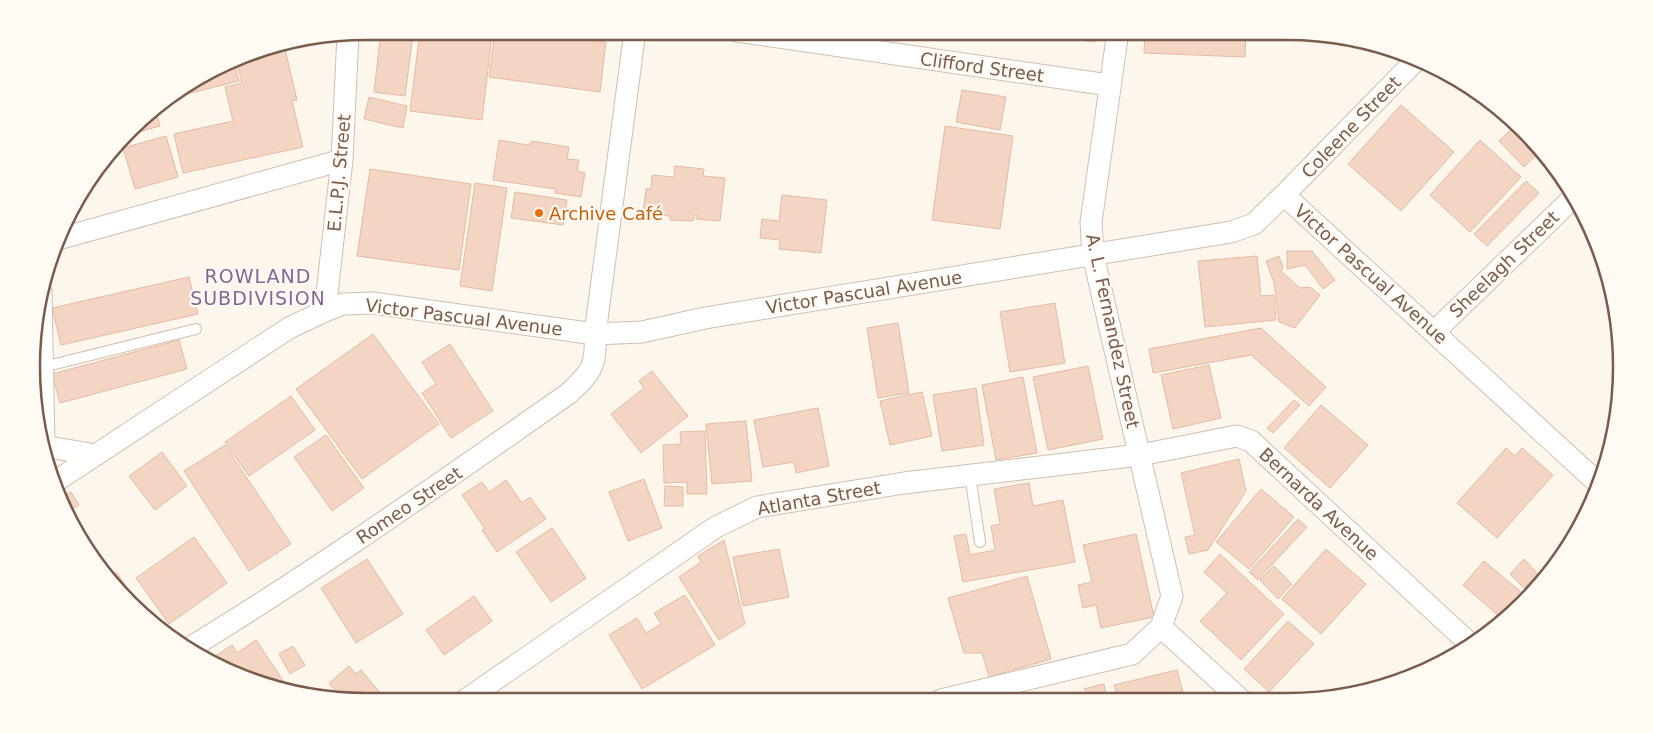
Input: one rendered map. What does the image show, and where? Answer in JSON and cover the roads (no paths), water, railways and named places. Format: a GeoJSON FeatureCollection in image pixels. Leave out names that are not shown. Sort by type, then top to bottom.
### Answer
{"type":"FeatureCollection","features":[{"type":"Feature","properties":{"kind":"street","name":"Romeo Street"},"geometry":{"type":"LineString","coordinates":[[195,644],[404,509],[568,394],[584,379],[593,367],[596,350],[595,334],[634,40]]}},
{"type":"Feature","properties":{"kind":"street","name":"Clifford Street"},"geometry":{"type":"LineString","coordinates":[[799,40],[1109,85]]}},
{"type":"Feature","properties":{"kind":"street","name":"A. L. Fernandez Street"},"geometry":{"type":"LineString","coordinates":[[1116,40],[1090,222],[1094,255],[1172,596],[1161,627]]}},
{"type":"Feature","properties":{"kind":"street","name":"E.L.P.J. Street"},"geometry":{"type":"LineString","coordinates":[[325,311],[342,160],[348,41]]}},
{"type":"Feature","properties":{"kind":"street","name":"Coleene Street"},"geometry":{"type":"LineString","coordinates":[[1284,195],[1411,65]]}},
{"type":"Feature","properties":{"kind":"street"},"geometry":{"type":"LineString","coordinates":[[67,236],[342,160]]}},
{"type":"Feature","properties":{"kind":"street","name":"Victor Pascual Avenue"},"geometry":{"type":"LineString","coordinates":[[60,478],[288,328],[343,304],[373,303],[595,334],[642,332],[705,318],[1231,232],[1254,224],[1284,195],[1593,478]]}},
{"type":"Feature","properties":{"kind":"street","name":"Sheelagh Street"},"geometry":{"type":"LineString","coordinates":[[1434,332],[1569,202]]}},
{"type":"Feature","properties":{"kind":"street"},"geometry":{"type":"LineString","coordinates":[[42,333],[44,413]]}},
{"type":"Feature","properties":{"kind":"street","name":"Bernarda Avenue"},"geometry":{"type":"LineString","coordinates":[[1140,455],[1237,436],[1251,441],[1465,640]]}},
{"type":"Feature","properties":{"kind":"street"},"geometry":{"type":"LineString","coordinates":[[50,447],[96,456]]}},
{"type":"Feature","properties":{"kind":"street","name":"Atlanta Street"},"geometry":{"type":"LineString","coordinates":[[482,693],[716,527],[757,507],[904,482],[1140,455]]}},
{"type":"Feature","properties":{"kind":"street"},"geometry":{"type":"LineString","coordinates":[[970,693],[1132,654],[1161,627],[1233,693]]}},
{"type":"Feature","properties":{"kind":"lane"},"geometry":{"type":"LineString","coordinates":[[43,367],[196,329]]}},
{"type":"Feature","properties":{"kind":"lane"},"geometry":{"type":"LineString","coordinates":[[970,475],[980,542]]}},
{"type":"Feature","properties":{"kind":"place","name":"Archive Café"},"geometry":{"type":"Point","coordinates":[539,213]}},
{"type":"Feature","properties":{"kind":"district","name":"ROWLAND SUBDIVISION"},"geometry":{"type":"Point","coordinates":[258,287]}}]}
